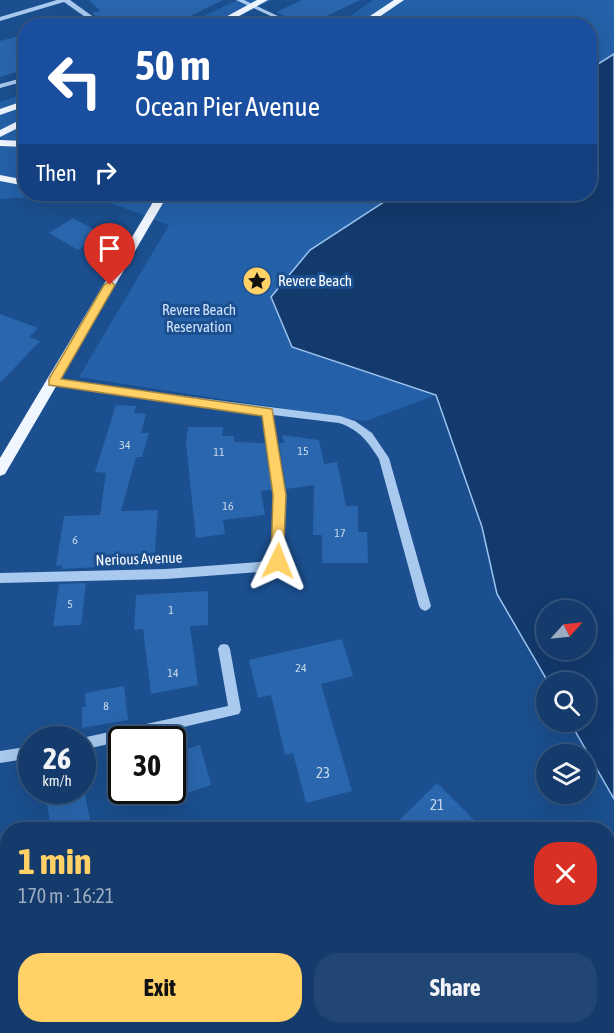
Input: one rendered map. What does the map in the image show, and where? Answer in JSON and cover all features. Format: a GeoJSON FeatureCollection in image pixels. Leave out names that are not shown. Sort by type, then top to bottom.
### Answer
{"type":"FeatureCollection","features":[{"type":"Feature","properties":{"kind":"main road"},"geometry":{"type":"LineString","coordinates":[[229,18],[264,0]]}},
{"type":"Feature","properties":{"kind":"main road"},"geometry":{"type":"LineString","coordinates":[[372,18],[400,0]]}},
{"type":"Feature","properties":{"kind":"main road"},"geometry":{"type":"LineString","coordinates":[[0,112],[18,106]]}},
{"type":"Feature","properties":{"kind":"main road"},"geometry":{"type":"LineString","coordinates":[[0,134],[18,124]]}},
{"type":"Feature","properties":{"kind":"main road"},"geometry":{"type":"LineString","coordinates":[[0,142],[18,143]]}},
{"type":"Feature","properties":{"kind":"main road"},"geometry":{"type":"LineString","coordinates":[[0,178],[18,181]]}},
{"type":"Feature","properties":{"kind":"main road"},"geometry":{"type":"LineString","coordinates":[[0,189],[18,188]]}},
{"type":"Feature","properties":{"kind":"main road"},"geometry":{"type":"LineString","coordinates":[[0,470],[159,201]]}},
{"type":"Feature","properties":{"kind":"street"},"geometry":{"type":"LineString","coordinates":[[0,19],[64,0],[91,18]]}},
{"type":"Feature","properties":{"kind":"street"},"geometry":{"type":"LineString","coordinates":[[239,0],[279,18]]}},
{"type":"Feature","properties":{"kind":"street"},"geometry":{"type":"LineString","coordinates":[[0,86],[18,80]]}},
{"type":"Feature","properties":{"kind":"street"},"geometry":{"type":"LineString","coordinates":[[53,382],[346,422],[364,431],[378,446],[387,465],[425,606]]}},
{"type":"Feature","properties":{"kind":"street","name":"Nerious Avenue"},"geometry":{"type":"LineString","coordinates":[[0,578],[187,572],[260,567],[278,561],[280,495],[268,412]]}},
{"type":"Feature","properties":{"kind":"street"},"geometry":{"type":"LineString","coordinates":[[96,741],[235,710],[224,649]]}},
{"type":"Feature","properties":{"kind":"street"},"geometry":{"type":"LineString","coordinates":[[0,757],[18,754]]}},
{"type":"Feature","properties":{"kind":"green space"},"geometry":{"type":"Polygon","coordinates":[[[237,0],[272,0],[236,18],[200,18],[237,0]]]}},
{"type":"Feature","properties":{"kind":"green space"},"geometry":{"type":"Polygon","coordinates":[[[373,0],[614,0],[614,54],[597,65],[597,18],[348,18],[373,0]]]}},
{"type":"Feature","properties":{"kind":"green space"},"geometry":{"type":"Polygon","coordinates":[[[18,96],[18,198],[0,199],[0,102],[18,96]]]}},
{"type":"Feature","properties":{"kind":"green space","name":"Revere Beach Reservation"},"geometry":{"type":"Polygon","coordinates":[[[106,201],[385,201],[310,250],[271,297],[292,347],[436,395],[366,421],[79,377],[169,225],[106,201]]]}},
{"type":"Feature","properties":{"kind":"shaded area"},"geometry":{"type":"Polygon","coordinates":[[[614,54],[614,799],[596,768],[596,744],[583,744],[576,732],[596,732],[596,672],[542,672],[497,594],[482,527],[436,395],[292,347],[271,297],[310,250],[385,201],[597,201],[597,65],[614,54]]]}},
{"type":"Feature","properties":{"kind":"building"},"geometry":{"type":"Polygon","coordinates":[[[89,0],[223,0],[186,18],[98,18],[92,13],[100,11],[89,0]]]}},
{"type":"Feature","properties":{"kind":"building"},"geometry":{"type":"Polygon","coordinates":[[[302,0],[360,0],[323,18],[289,18],[276,12],[302,0]]]}},
{"type":"Feature","properties":{"kind":"building"},"geometry":{"type":"Polygon","coordinates":[[[18,36],[18,71],[0,77],[0,41],[18,36]]]}},
{"type":"Feature","properties":{"kind":"building"},"geometry":{"type":"Polygon","coordinates":[[[73,218],[102,234],[78,250],[49,233],[73,218]]]}},
{"type":"Feature","properties":{"kind":"building"},"geometry":{"type":"Polygon","coordinates":[[[0,314],[38,328],[29,337],[40,341],[0,383],[0,314]]]}},
{"type":"Feature","properties":{"kind":"building"},"geometry":{"type":"Polygon","coordinates":[[[116,405],[136,406],[134,413],[146,414],[141,433],[149,433],[142,457],[136,457],[121,511],[158,510],[154,564],[61,569],[62,565],[56,566],[64,516],[100,515],[106,473],[95,472],[116,405]]]}},
{"type":"Feature","properties":{"kind":"building"},"geometry":{"type":"Polygon","coordinates":[[[188,427],[223,427],[222,436],[234,436],[234,442],[265,443],[272,490],[261,491],[265,515],[223,520],[225,534],[196,538],[186,443],[188,427]]]}},
{"type":"Feature","properties":{"kind":"building"},"geometry":{"type":"Polygon","coordinates":[[[282,435],[319,440],[324,464],[337,462],[346,506],[358,506],[358,532],[367,532],[368,563],[322,563],[322,535],[313,535],[314,485],[286,489],[279,443],[284,443],[282,435]]]}},
{"type":"Feature","properties":{"kind":"building"},"geometry":{"type":"Polygon","coordinates":[[[86,583],[81,625],[53,626],[59,584],[86,583]]]}},
{"type":"Feature","properties":{"kind":"building"},"geometry":{"type":"Polygon","coordinates":[[[208,591],[208,625],[190,626],[198,685],[151,694],[143,629],[134,630],[136,595],[208,591]]]}},
{"type":"Feature","properties":{"kind":"building"},"geometry":{"type":"Polygon","coordinates":[[[342,639],[353,676],[321,684],[352,791],[306,803],[293,753],[285,755],[271,695],[258,698],[249,660],[342,639]]]}},
{"type":"Feature","properties":{"kind":"building"},"geometry":{"type":"Polygon","coordinates":[[[124,686],[128,720],[82,726],[82,707],[86,707],[85,693],[124,686]]]}},
{"type":"Feature","properties":{"kind":"building"},"geometry":{"type":"Polygon","coordinates":[[[200,745],[211,785],[186,793],[186,749],[200,745]]]}},
{"type":"Feature","properties":{"kind":"building"},"geometry":{"type":"Polygon","coordinates":[[[437,783],[476,822],[397,822],[437,783]]]}},
{"type":"Feature","properties":{"kind":"building"},"geometry":{"type":"Polygon","coordinates":[[[47,804],[87,804],[91,822],[50,822],[47,804]]]}},
{"type":"Feature","properties":{"kind":"place","name":"Revere Beach"},"geometry":{"type":"Point","coordinates":[257,281]}},
{"type":"Feature","properties":{"kind":"route"},"geometry":{"type":"LineString","coordinates":[[110,285],[53,382],[268,412],[280,495],[278,561]]}}]}
